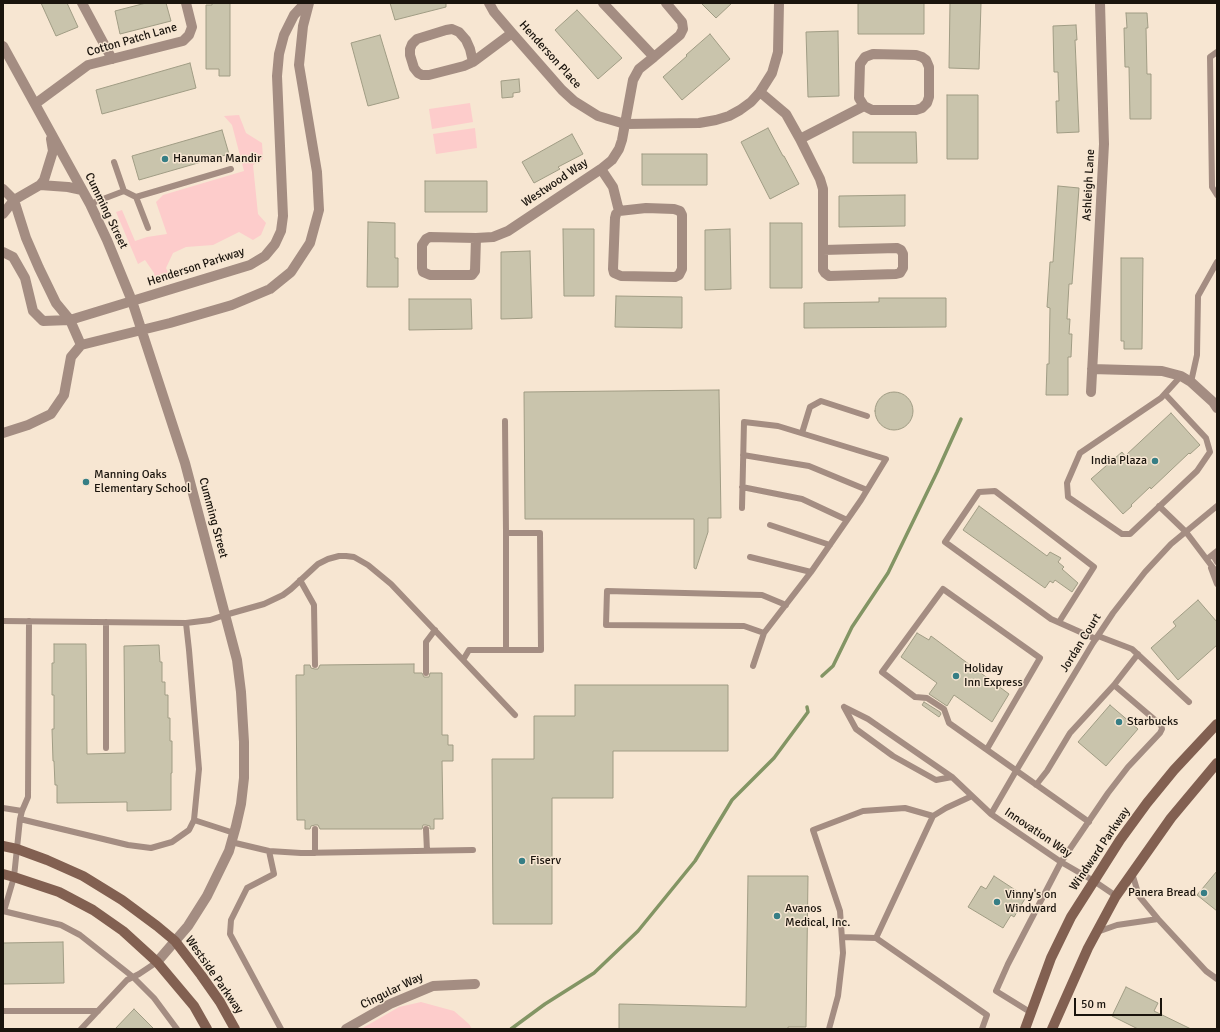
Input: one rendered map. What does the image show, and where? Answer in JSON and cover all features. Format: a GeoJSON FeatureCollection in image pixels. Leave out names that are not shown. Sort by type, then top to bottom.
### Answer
{"type":"FeatureCollection","features":[{"type":"Feature","properties":{"kind":"main road","name":"Windward Parkway"},"geometry":{"type":"LineString","coordinates":[[1025,1029],[1051,958],[1072,917],[1094,881],[1120,840],[1147,803],[1174,770],[1217,724]]}},
{"type":"Feature","properties":{"kind":"main road"},"geometry":{"type":"LineString","coordinates":[[1052,1029],[1076,973],[1116,896],[1171,818],[1217,763]]}},
{"type":"Feature","properties":{"kind":"main road","name":"Westside Parkway"},"geometry":{"type":"LineString","coordinates":[[3,846],[17,849],[47,860],[83,876],[122,900],[157,926],[175,941],[201,975],[220,1002],[235,1029]]}},
{"type":"Feature","properties":{"kind":"main road"},"geometry":{"type":"LineString","coordinates":[[3,874],[59,892],[93,910],[123,931],[157,962],[194,1006],[207,1029]]}},
{"type":"Feature","properties":{"kind":"street"},"geometry":{"type":"LineString","coordinates":[[82,3],[112,59]]}},
{"type":"Feature","properties":{"kind":"street","name":"Cotton Patch Lane"},"geometry":{"type":"LineString","coordinates":[[35,104],[88,66],[183,41],[189,35],[192,27],[186,3]]}},
{"type":"Feature","properties":{"kind":"street","name":"Henderson Parkway"},"geometry":{"type":"LineString","coordinates":[[3,252],[13,256],[24,278],[33,311],[43,321],[70,320],[186,286],[250,265],[265,256],[276,244],[281,231],[283,216],[277,76],[279,54],[284,35],[294,15],[305,3]]}},
{"type":"Feature","properties":{"kind":"street"},"geometry":{"type":"LineString","coordinates":[[5,432],[28,425],[51,414],[64,395],[70,357],[81,345],[232,305],[270,289],[291,272],[310,243],[319,210],[317,172],[299,66],[303,26],[309,3]]}},
{"type":"Feature","properties":{"kind":"street","name":"Henderson Place"},"geometry":{"type":"LineString","coordinates":[[489,3],[494,12],[512,33],[562,90],[574,101],[598,116],[625,124],[698,123],[716,120],[729,116],[751,102],[760,92],[772,73],[778,52],[779,3]]}},
{"type":"Feature","properties":{"kind":"street"},"geometry":{"type":"LineString","coordinates":[[603,3],[654,57]]}},
{"type":"Feature","properties":{"kind":"street","name":"Westwood Way"},"geometry":{"type":"LineString","coordinates":[[476,238],[476,268],[472,275],[430,275],[423,272],[422,246],[426,239],[493,237],[508,231],[601,169],[612,160],[619,149],[622,140],[633,80],[639,69],[680,35],[683,29],[682,22],[666,3]]}},
{"type":"Feature","properties":{"kind":"street","name":"Ashleigh Lane"},"geometry":{"type":"LineString","coordinates":[[1091,392],[1104,144],[1100,3]]}},
{"type":"Feature","properties":{"kind":"street"},"geometry":{"type":"LineString","coordinates":[[473,62],[466,40],[459,32],[452,29],[417,40],[412,44],[410,49],[410,55],[414,68],[422,75],[429,75],[464,66],[473,62],[512,33]]}},
{"type":"Feature","properties":{"kind":"street","name":"Cumming Street"},"geometry":{"type":"LineString","coordinates":[[3,46],[90,204],[108,240],[132,301],[185,463],[236,660],[241,692],[244,742],[244,778],[241,804],[233,837],[229,851],[207,896],[188,926],[157,962]]}},
{"type":"Feature","properties":{"kind":"street"},"geometry":{"type":"LineString","coordinates":[[873,54],[916,55],[926,60],[928,67],[928,97],[927,103],[922,108],[916,110],[872,110],[864,106],[860,98],[860,64],[864,57],[873,54]]}},
{"type":"Feature","properties":{"kind":"street"},"geometry":{"type":"LineString","coordinates":[[760,92],[786,114],[820,179],[823,189],[823,250],[823,270],[825,273],[829,276],[896,274],[900,273],[903,268],[903,254],[901,250],[897,248],[823,250]]}},
{"type":"Feature","properties":{"kind":"street"},"geometry":{"type":"LineString","coordinates":[[800,139],[864,106]]}},
{"type":"Feature","properties":{"kind":"street"},"geometry":{"type":"LineString","coordinates":[[3,214],[14,200],[40,185],[44,180],[53,151],[51,133]]}},
{"type":"Feature","properties":{"kind":"street"},"geometry":{"type":"LineString","coordinates":[[601,169],[613,187],[620,212]]}},
{"type":"Feature","properties":{"kind":"street"},"geometry":{"type":"LineString","coordinates":[[40,185],[68,187],[82,190]]}},
{"type":"Feature","properties":{"kind":"street"},"geometry":{"type":"LineString","coordinates":[[3,189],[14,200],[26,238],[39,268],[56,303],[70,320],[81,345]]}},
{"type":"Feature","properties":{"kind":"street"},"geometry":{"type":"LineString","coordinates":[[646,208],[674,208],[680,211],[682,215],[682,269],[679,275],[675,277],[621,276],[614,274],[615,218],[616,214],[620,212],[646,208]]}},
{"type":"Feature","properties":{"kind":"street"},"geometry":{"type":"LineString","coordinates":[[1092,369],[1162,371],[1181,376],[1191,382],[1213,402],[1217,408]]}},
{"type":"Feature","properties":{"kind":"street","name":"Cingular Way"},"geometry":{"type":"LineString","coordinates":[[346,1029],[390,1004],[434,986],[475,984]]}},
{"type":"Feature","properties":{"kind":"lane"},"geometry":{"type":"LineString","coordinates":[[1217,52],[1210,57],[1212,187],[1217,196]]}},
{"type":"Feature","properties":{"kind":"lane"},"geometry":{"type":"LineString","coordinates":[[114,162],[124,191],[136,197],[148,228]]}},
{"type":"Feature","properties":{"kind":"lane"},"geometry":{"type":"LineString","coordinates":[[136,197],[231,169]]}},
{"type":"Feature","properties":{"kind":"lane"},"geometry":{"type":"LineString","coordinates":[[90,204],[124,191]]}},
{"type":"Feature","properties":{"kind":"lane"},"geometry":{"type":"LineString","coordinates":[[1191,382],[1197,355],[1198,296],[1217,262]]}},
{"type":"Feature","properties":{"kind":"lane"},"geometry":{"type":"LineString","coordinates":[[1165,394],[1206,438],[1210,452],[1197,471],[1130,534],[1122,534],[1068,497],[1067,483],[1080,453],[1161,398],[1181,376]]}},
{"type":"Feature","properties":{"kind":"lane"},"geometry":{"type":"LineString","coordinates":[[802,433],[810,407],[821,401],[867,416]]}},
{"type":"Feature","properties":{"kind":"lane"},"geometry":{"type":"LineString","coordinates":[[505,421],[506,650]]}},
{"type":"Feature","properties":{"kind":"lane"},"geometry":{"type":"LineString","coordinates":[[742,508],[744,422],[778,426],[886,459],[830,545],[764,633],[754,666]]}},
{"type":"Feature","properties":{"kind":"lane"},"geometry":{"type":"LineString","coordinates":[[743,455],[809,466],[867,490]]}},
{"type":"Feature","properties":{"kind":"lane"},"geometry":{"type":"LineString","coordinates":[[742,487],[802,499],[847,520]]}},
{"type":"Feature","properties":{"kind":"lane"},"geometry":{"type":"LineString","coordinates":[[1059,622],[1094,567],[995,491],[979,492],[945,542],[1051,619],[1097,637],[1132,649],[1189,702]]}},
{"type":"Feature","properties":{"kind":"lane"},"geometry":{"type":"LineString","coordinates":[[1159,506],[1186,532],[1217,573]]}},
{"type":"Feature","properties":{"kind":"lane","name":"Jordan Court"},"geometry":{"type":"LineString","coordinates":[[992,814],[1016,771],[1113,613],[1145,572],[1171,544],[1217,506]]}},
{"type":"Feature","properties":{"kind":"lane"},"geometry":{"type":"LineString","coordinates":[[770,525],[830,545]]}},
{"type":"Feature","properties":{"kind":"lane"},"geometry":{"type":"LineString","coordinates":[[463,660],[469,650],[541,650],[540,533],[506,533]]}},
{"type":"Feature","properties":{"kind":"lane"},"geometry":{"type":"LineString","coordinates":[[1207,559],[1215,553],[1217,562]]}},
{"type":"Feature","properties":{"kind":"lane"},"geometry":{"type":"LineString","coordinates":[[3,621],[186,623],[210,620],[225,614],[275,600],[291,590],[318,564],[328,558],[346,556],[354,557],[368,565],[391,584],[515,715]]}},
{"type":"Feature","properties":{"kind":"lane"},"geometry":{"type":"LineString","coordinates":[[750,557],[811,572]]}},
{"type":"Feature","properties":{"kind":"lane"},"geometry":{"type":"LineString","coordinates":[[1207,559],[1217,584]]}},
{"type":"Feature","properties":{"kind":"lane"},"geometry":{"type":"LineString","coordinates":[[300,580],[314,605],[315,665]]}},
{"type":"Feature","properties":{"kind":"lane"},"geometry":{"type":"LineString","coordinates":[[987,749],[1040,658],[943,589],[882,672],[915,697],[926,698],[944,709],[949,723],[1089,822]]}},
{"type":"Feature","properties":{"kind":"lane"},"geometry":{"type":"LineString","coordinates":[[764,633],[744,626],[606,625],[607,591],[762,594],[786,605]]}},
{"type":"Feature","properties":{"kind":"lane"},"geometry":{"type":"LineString","coordinates":[[29,621],[28,797],[20,819],[14,877],[4,911],[61,925],[80,935],[133,977],[154,998],[176,1029]]}},
{"type":"Feature","properties":{"kind":"lane"},"geometry":{"type":"LineString","coordinates":[[106,622],[106,748]]}},
{"type":"Feature","properties":{"kind":"lane"},"geometry":{"type":"LineString","coordinates":[[20,819],[128,845],[151,848],[172,842],[189,830],[194,820],[199,769],[186,623]]}},
{"type":"Feature","properties":{"kind":"lane"},"geometry":{"type":"LineString","coordinates":[[426,673],[426,642],[435,630]]}},
{"type":"Feature","properties":{"kind":"lane"},"geometry":{"type":"LineString","coordinates":[[1036,785],[1047,771],[1070,733],[1114,685],[1138,654]]}},
{"type":"Feature","properties":{"kind":"lane"},"geometry":{"type":"LineString","coordinates":[[1030,1012],[996,991],[1008,964],[1062,862],[1128,767],[1162,729],[1161,725],[1114,685]]}},
{"type":"Feature","properties":{"kind":"lane","name":"Innovation Way"},"geometry":{"type":"LineString","coordinates":[[952,777],[936,780],[894,756],[856,729],[844,707],[868,719],[952,777],[992,814],[1062,862],[1116,896]]}},
{"type":"Feature","properties":{"kind":"lane"},"geometry":{"type":"LineString","coordinates":[[876,938],[933,816],[972,796]]}},
{"type":"Feature","properties":{"kind":"lane"},"geometry":{"type":"LineString","coordinates":[[3,808],[22,811]]}},
{"type":"Feature","properties":{"kind":"lane"},"geometry":{"type":"LineString","coordinates":[[829,1029],[838,996],[843,953],[840,911],[813,830],[863,811],[905,808],[933,816]]}},
{"type":"Feature","properties":{"kind":"lane"},"geometry":{"type":"LineString","coordinates":[[194,820],[269,851],[315,853],[473,850]]}},
{"type":"Feature","properties":{"kind":"lane"},"geometry":{"type":"LineString","coordinates":[[315,829],[315,853]]}},
{"type":"Feature","properties":{"kind":"lane"},"geometry":{"type":"LineString","coordinates":[[426,829],[427,851]]}},
{"type":"Feature","properties":{"kind":"lane"},"geometry":{"type":"LineString","coordinates":[[269,851],[274,874],[247,888],[232,920],[230,934],[281,1029]]}},
{"type":"Feature","properties":{"kind":"lane"},"geometry":{"type":"LineString","coordinates":[[1132,873],[1139,896],[1158,920],[1206,971],[1217,979]]}},
{"type":"Feature","properties":{"kind":"lane"},"geometry":{"type":"LineString","coordinates":[[1097,932],[1117,926],[1158,920]]}},
{"type":"Feature","properties":{"kind":"lane"},"geometry":{"type":"LineString","coordinates":[[842,937],[876,938],[987,1016],[982,1029]]}},
{"type":"Feature","properties":{"kind":"lane"},"geometry":{"type":"LineString","coordinates":[[81,1029],[127,980],[157,962]]}},
{"type":"Feature","properties":{"kind":"lane"},"geometry":{"type":"LineString","coordinates":[[3,1011],[98,1011]]}},
{"type":"Feature","properties":{"kind":"shaded area"},"geometry":{"type":"Polygon","coordinates":[[[470,103],[473,122],[432,129],[429,109],[470,103]]]}},
{"type":"Feature","properties":{"kind":"shaded area"},"geometry":{"type":"Polygon","coordinates":[[[239,115],[246,133],[262,143],[263,159],[253,165],[258,214],[266,223],[261,235],[253,240],[239,232],[213,245],[186,247],[173,253],[166,268],[171,279],[155,281],[154,273],[145,260],[138,264],[116,212],[122,210],[135,241],[147,237],[167,234],[156,202],[163,195],[244,171],[232,125],[224,116],[239,115]]]}},
{"type":"Feature","properties":{"kind":"shaded area"},"geometry":{"type":"Polygon","coordinates":[[[475,128],[477,148],[436,154],[433,134],[475,128]]]}},
{"type":"Feature","properties":{"kind":"shaded area"},"geometry":{"type":"Polygon","coordinates":[[[421,1002],[454,1011],[469,1024],[472,1029],[361,1029],[399,1007],[421,1002]]]}},
{"type":"Feature","properties":{"kind":"building"},"geometry":{"type":"Polygon","coordinates":[[[41,3],[67,3],[78,27],[56,36],[41,3]]]}},
{"type":"Feature","properties":{"kind":"building"},"geometry":{"type":"Polygon","coordinates":[[[146,3],[166,3],[171,21],[120,34],[115,11],[146,3]]]}},
{"type":"Feature","properties":{"kind":"building"},"geometry":{"type":"Polygon","coordinates":[[[212,3],[230,3],[230,76],[219,76],[219,69],[206,69],[206,5],[212,5],[212,3]]]}},
{"type":"Feature","properties":{"kind":"building"},"geometry":{"type":"Polygon","coordinates":[[[390,3],[446,3],[446,7],[395,20],[390,3]]]}},
{"type":"Feature","properties":{"kind":"building"},"geometry":{"type":"Polygon","coordinates":[[[701,3],[732,3],[716,18],[701,3]]]}},
{"type":"Feature","properties":{"kind":"building"},"geometry":{"type":"Polygon","coordinates":[[[858,3],[924,3],[924,34],[858,34],[858,3]]]}},
{"type":"Feature","properties":{"kind":"building"},"geometry":{"type":"Polygon","coordinates":[[[950,3],[981,3],[979,69],[949,68],[950,3]]]}},
{"type":"Feature","properties":{"kind":"building"},"geometry":{"type":"Polygon","coordinates":[[[577,10],[622,58],[598,79],[555,30],[577,10]]]}},
{"type":"Feature","properties":{"kind":"building"},"geometry":{"type":"Polygon","coordinates":[[[1126,13],[1147,13],[1147,74],[1151,74],[1151,119],[1130,119],[1129,67],[1125,67],[1124,28],[1127,28],[1126,13]]]}},
{"type":"Feature","properties":{"kind":"building"},"geometry":{"type":"Polygon","coordinates":[[[1076,25],[1077,40],[1075,40],[1079,132],[1057,133],[1056,101],[1059,101],[1058,72],[1054,72],[1053,26],[1076,25]]]}},
{"type":"Feature","properties":{"kind":"building"},"geometry":{"type":"Polygon","coordinates":[[[838,31],[839,96],[808,97],[806,32],[838,31]]]}},
{"type":"Feature","properties":{"kind":"building"},"geometry":{"type":"Polygon","coordinates":[[[710,34],[730,59],[682,100],[663,77],[710,34]]]}},
{"type":"Feature","properties":{"kind":"building"},"geometry":{"type":"Polygon","coordinates":[[[380,35],[399,98],[368,106],[351,43],[380,35]]]}},
{"type":"Feature","properties":{"kind":"building"},"geometry":{"type":"Polygon","coordinates":[[[190,63],[196,88],[102,114],[96,90],[190,63]]]}},
{"type":"Feature","properties":{"kind":"building"},"geometry":{"type":"Polygon","coordinates":[[[519,79],[520,92],[513,93],[513,97],[502,98],[501,81],[519,79]]]}},
{"type":"Feature","properties":{"kind":"building"},"geometry":{"type":"Polygon","coordinates":[[[947,95],[978,95],[978,159],[947,159],[947,95]]]}},
{"type":"Feature","properties":{"kind":"building"},"geometry":{"type":"Polygon","coordinates":[[[768,128],[799,184],[770,199],[741,142],[768,128]]]}},
{"type":"Feature","properties":{"kind":"building"},"geometry":{"type":"Polygon","coordinates":[[[222,130],[229,154],[139,180],[132,156],[222,130]]]}},
{"type":"Feature","properties":{"kind":"building"},"geometry":{"type":"Polygon","coordinates":[[[853,132],[916,132],[917,163],[853,163],[853,132]]]}},
{"type":"Feature","properties":{"kind":"building"},"geometry":{"type":"Polygon","coordinates":[[[572,134],[583,154],[558,167],[560,169],[534,183],[522,162],[572,134]]]}},
{"type":"Feature","properties":{"kind":"building"},"geometry":{"type":"Polygon","coordinates":[[[642,154],[707,154],[707,185],[642,185],[642,154]]]}},
{"type":"Feature","properties":{"kind":"building"},"geometry":{"type":"Polygon","coordinates":[[[425,181],[487,181],[487,212],[425,212],[425,181]]]}},
{"type":"Feature","properties":{"kind":"building"},"geometry":{"type":"Polygon","coordinates":[[[1058,186],[1079,188],[1072,284],[1069,284],[1067,319],[1070,319],[1069,334],[1072,334],[1071,357],[1068,357],[1068,395],[1046,395],[1047,364],[1049,364],[1050,308],[1047,307],[1050,262],[1053,262],[1058,186]]]}},
{"type":"Feature","properties":{"kind":"building"},"geometry":{"type":"Polygon","coordinates":[[[905,195],[905,226],[839,227],[839,196],[905,195]]]}},
{"type":"Feature","properties":{"kind":"building"},"geometry":{"type":"Polygon","coordinates":[[[368,222],[395,223],[395,258],[398,258],[398,287],[367,287],[368,222]]]}},
{"type":"Feature","properties":{"kind":"building"},"geometry":{"type":"Polygon","coordinates":[[[770,223],[802,223],[802,288],[770,288],[770,223]]]}},
{"type":"Feature","properties":{"kind":"building"},"geometry":{"type":"Polygon","coordinates":[[[563,229],[594,229],[594,296],[564,296],[563,229]]]}},
{"type":"Feature","properties":{"kind":"building"},"geometry":{"type":"Polygon","coordinates":[[[730,229],[731,289],[705,290],[705,230],[730,229]]]}},
{"type":"Feature","properties":{"kind":"building"},"geometry":{"type":"Polygon","coordinates":[[[530,251],[532,318],[501,319],[501,252],[530,251]]]}},
{"type":"Feature","properties":{"kind":"building"},"geometry":{"type":"Polygon","coordinates":[[[1121,258],[1143,258],[1142,349],[1124,349],[1124,341],[1121,341],[1121,258]]]}},
{"type":"Feature","properties":{"kind":"building"},"geometry":{"type":"Polygon","coordinates":[[[616,296],[682,297],[682,328],[615,327],[616,296]]]}},
{"type":"Feature","properties":{"kind":"building"},"geometry":{"type":"Polygon","coordinates":[[[879,298],[946,298],[946,327],[804,328],[804,303],[879,302],[879,298]]]}},
{"type":"Feature","properties":{"kind":"building"},"geometry":{"type":"Polygon","coordinates":[[[409,299],[471,299],[472,329],[409,330],[409,299]]]}},
{"type":"Feature","properties":{"kind":"building"},"geometry":{"type":"Polygon","coordinates":[[[719,390],[721,518],[708,518],[708,532],[696,569],[694,568],[694,519],[525,519],[524,392],[719,390]]]}},
{"type":"Feature","properties":{"kind":"building"},"geometry":{"type":"Polygon","coordinates":[[[890,392],[898,392],[908,397],[912,404],[912,418],[908,425],[898,430],[890,430],[880,425],[878,422],[875,415],[875,407],[880,397],[883,395],[890,392]]]}},
{"type":"Feature","properties":{"kind":"building"},"geometry":{"type":"Polygon","coordinates":[[[1171,413],[1200,445],[1190,454],[1189,453],[1151,489],[1150,487],[1123,514],[1091,479],[1122,452],[1125,456],[1171,413]]]}},
{"type":"Feature","properties":{"kind":"building"},"geometry":{"type":"Polygon","coordinates":[[[979,506],[1047,556],[1050,552],[1061,558],[1058,562],[1064,567],[1062,569],[1078,583],[1072,592],[1055,580],[1053,583],[1050,581],[1045,588],[963,530],[979,506]]]}},
{"type":"Feature","properties":{"kind":"building"},"geometry":{"type":"Polygon","coordinates":[[[1198,600],[1217,622],[1217,645],[1178,680],[1151,648],[1176,626],[1173,622],[1198,600]]]}},
{"type":"Feature","properties":{"kind":"building","name":"Holiday Inn Express"},"geometry":{"type":"Polygon","coordinates":[[[917,633],[929,640],[931,636],[1009,694],[992,722],[954,695],[947,706],[929,694],[937,683],[901,657],[917,633]]]}},
{"type":"Feature","properties":{"kind":"building"},"geometry":{"type":"Polygon","coordinates":[[[54,644],[86,644],[87,754],[125,753],[124,646],[159,645],[160,662],[162,662],[162,682],[165,682],[165,695],[168,695],[170,741],[172,741],[171,810],[127,811],[127,802],[57,803],[57,785],[55,785],[52,729],[54,729],[52,663],[54,663],[54,644]]]}},
{"type":"Feature","properties":{"kind":"building"},"geometry":{"type":"Polygon","coordinates":[[[414,664],[414,673],[422,673],[424,677],[429,677],[430,673],[442,673],[442,735],[448,735],[448,745],[453,745],[453,761],[442,761],[443,819],[434,819],[434,829],[430,829],[430,826],[423,825],[422,829],[320,829],[318,825],[315,825],[311,826],[310,829],[305,829],[305,820],[297,820],[296,675],[304,675],[304,665],[310,665],[311,668],[318,669],[320,665],[414,664]]]}},
{"type":"Feature","properties":{"kind":"building","name":"Fiserv"},"geometry":{"type":"Polygon","coordinates":[[[575,685],[728,685],[728,751],[613,751],[613,798],[552,798],[552,924],[493,924],[492,759],[534,759],[534,716],[575,716],[575,685]]]}},
{"type":"Feature","properties":{"kind":"building"},"geometry":{"type":"Polygon","coordinates":[[[924,702],[940,712],[941,714],[939,717],[922,705],[924,702]]]}},
{"type":"Feature","properties":{"kind":"building"},"geometry":{"type":"Polygon","coordinates":[[[1110,705],[1138,729],[1106,766],[1078,742],[1110,705]]]}},
{"type":"Feature","properties":{"kind":"building"},"geometry":{"type":"Polygon","coordinates":[[[1217,871],[1217,911],[1197,895],[1217,871]]]}},
{"type":"Feature","properties":{"kind":"building","name":"Avanos Medical, Inc."},"geometry":{"type":"Polygon","coordinates":[[[748,876],[808,876],[806,1027],[788,1027],[788,1029],[619,1029],[619,1004],[746,1007],[748,876]]]}},
{"type":"Feature","properties":{"kind":"building","name":"Vinny's on Windward"},"geometry":{"type":"Polygon","coordinates":[[[994,876],[1026,897],[1014,917],[1011,915],[1003,928],[968,907],[981,886],[986,889],[994,876]]]}},
{"type":"Feature","properties":{"kind":"building"},"geometry":{"type":"Polygon","coordinates":[[[63,942],[64,983],[3,984],[3,943],[63,942]]]}},
{"type":"Feature","properties":{"kind":"building"},"geometry":{"type":"Polygon","coordinates":[[[1126,987],[1158,1003],[1154,1011],[1191,1029],[1138,1029],[1112,1016],[1126,987]]]}},
{"type":"Feature","properties":{"kind":"building"},"geometry":{"type":"Polygon","coordinates":[[[134,1009],[154,1029],[115,1029],[134,1009]]]}},
{"type":"Feature","properties":{"kind":"waterway"},"geometry":{"type":"LineString","coordinates":[[822,676],[833,666],[852,627],[888,573],[961,419]]}},
{"type":"Feature","properties":{"kind":"waterway"},"geometry":{"type":"LineString","coordinates":[[511,1029],[545,1004],[594,973],[638,931],[695,861],[732,800],[774,758],[808,712],[807,707]]}},
{"type":"Feature","properties":{"kind":"place","name":"Hanuman Mandir"},"geometry":{"type":"Point","coordinates":[165,159]}},
{"type":"Feature","properties":{"kind":"place","name":"India Plaza"},"geometry":{"type":"Point","coordinates":[1155,461]}},
{"type":"Feature","properties":{"kind":"place","name":"Manning Oaks Elementary School"},"geometry":{"type":"Point","coordinates":[86,482]}},
{"type":"Feature","properties":{"kind":"place","name":"Holiday Inn Express"},"geometry":{"type":"Point","coordinates":[956,676]}},
{"type":"Feature","properties":{"kind":"place","name":"Starbucks"},"geometry":{"type":"Point","coordinates":[1119,722]}},
{"type":"Feature","properties":{"kind":"place","name":"Fiserv"},"geometry":{"type":"Point","coordinates":[522,861]}},
{"type":"Feature","properties":{"kind":"place","name":"Panera Bread"},"geometry":{"type":"Point","coordinates":[1204,893]}},
{"type":"Feature","properties":{"kind":"place","name":"Vinny's on Windward"},"geometry":{"type":"Point","coordinates":[997,902]}},
{"type":"Feature","properties":{"kind":"place","name":"Avanos Medical, Inc."},"geometry":{"type":"Point","coordinates":[777,916]}}]}
